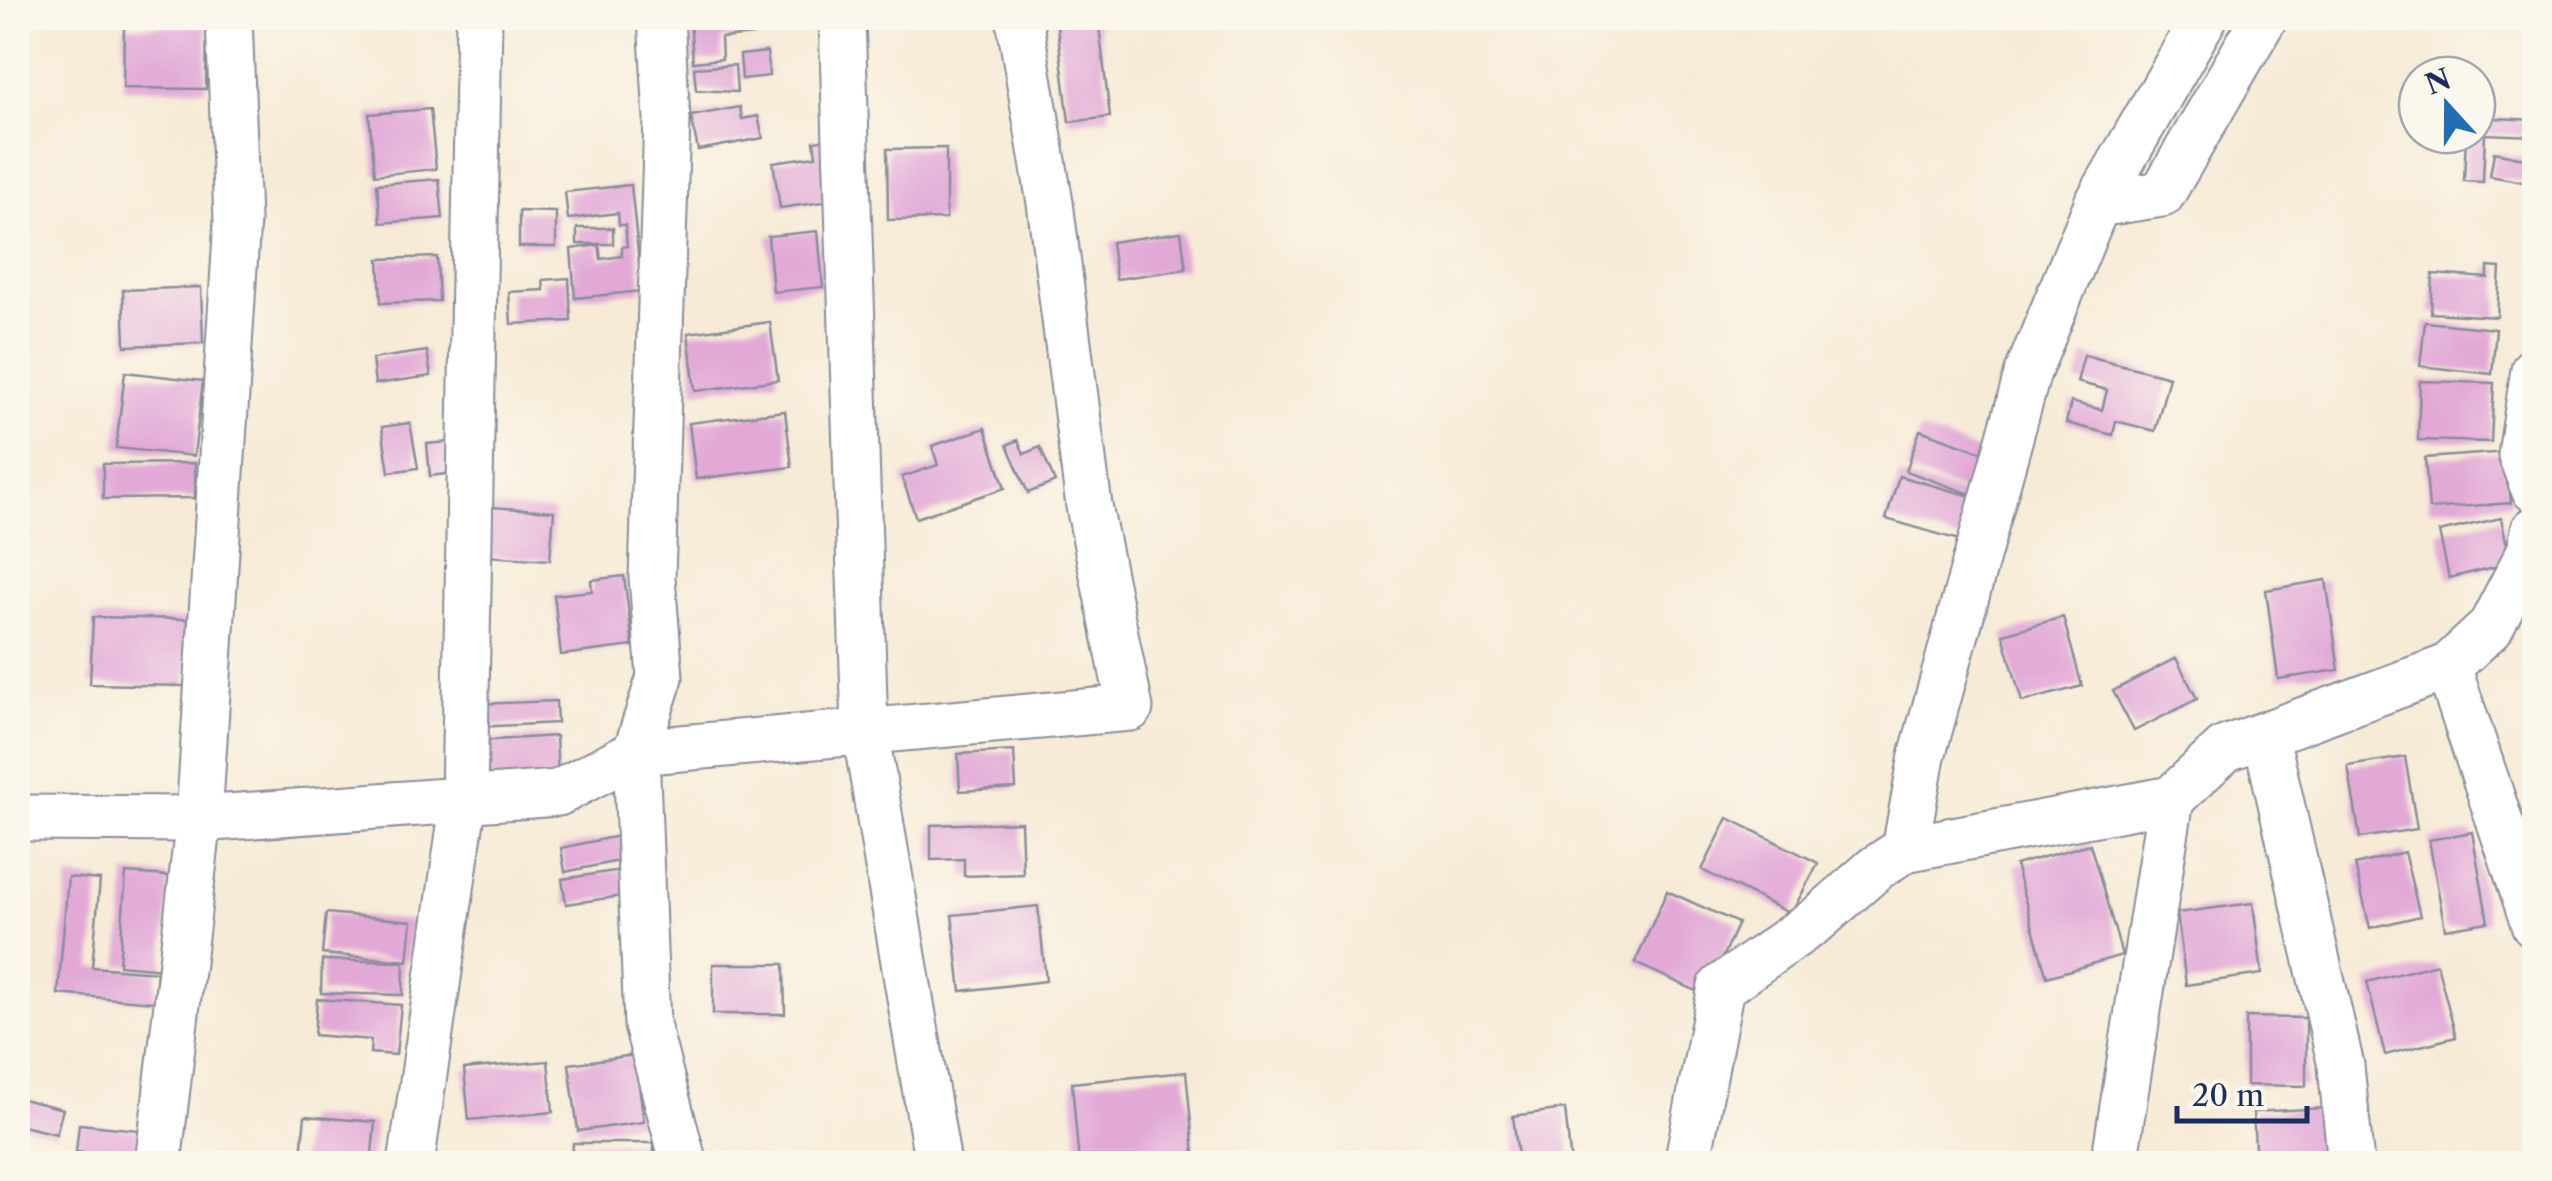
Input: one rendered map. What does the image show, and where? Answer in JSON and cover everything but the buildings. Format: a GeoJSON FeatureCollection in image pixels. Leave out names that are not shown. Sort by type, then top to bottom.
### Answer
{"type":"FeatureCollection","features":[{"type":"Feature","properties":{"kind":"street"},"geometry":{"type":"LineString","coordinates":[[158,1164],[199,819],[237,220],[229,18]]}},
{"type":"Feature","properties":{"kind":"street"},"geometry":{"type":"LineString","coordinates":[[411,1164],[464,799],[479,18]]}},
{"type":"Feature","properties":{"kind":"street"},"geometry":{"type":"LineString","coordinates":[[661,18],[666,119],[652,578],[660,677],[636,752],[647,1025],[684,1164]]}},
{"type":"Feature","properties":{"kind":"street"},"geometry":{"type":"LineString","coordinates":[[842,18],[865,730],[938,1164]]}},
{"type":"Feature","properties":{"kind":"street"},"geometry":{"type":"LineString","coordinates":[[18,818],[199,819],[558,793],[636,752],[1130,708],[1088,506],[1050,203],[1018,18]]}},
{"type":"Feature","properties":{"kind":"street"},"geometry":{"type":"LineString","coordinates":[[1905,849],[1922,756],[2028,372],[2097,204],[2204,18]]}},
{"type":"Feature","properties":{"kind":"street"},"geometry":{"type":"LineString","coordinates":[[2097,204],[2162,194],[2264,18]]}},
{"type":"Feature","properties":{"kind":"street"},"geometry":{"type":"LineString","coordinates":[[2534,370],[2522,455],[2534,489]]}},
{"type":"Feature","properties":{"kind":"street"},"geometry":{"type":"LineString","coordinates":[[1687,1164],[1720,987],[1818,919],[1876,868],[1905,849],[2171,799],[2224,750],[2448,667],[2490,628],[2530,551],[2534,530]]}},
{"type":"Feature","properties":{"kind":"street"},"geometry":{"type":"LineString","coordinates":[[2448,667],[2534,924]]}},
{"type":"Feature","properties":{"kind":"street"},"geometry":{"type":"LineString","coordinates":[[2266,737],[2340,1066],[2351,1164]]}},
{"type":"Feature","properties":{"kind":"street"},"geometry":{"type":"LineString","coordinates":[[2114,1164],[2171,799]]}}]}
